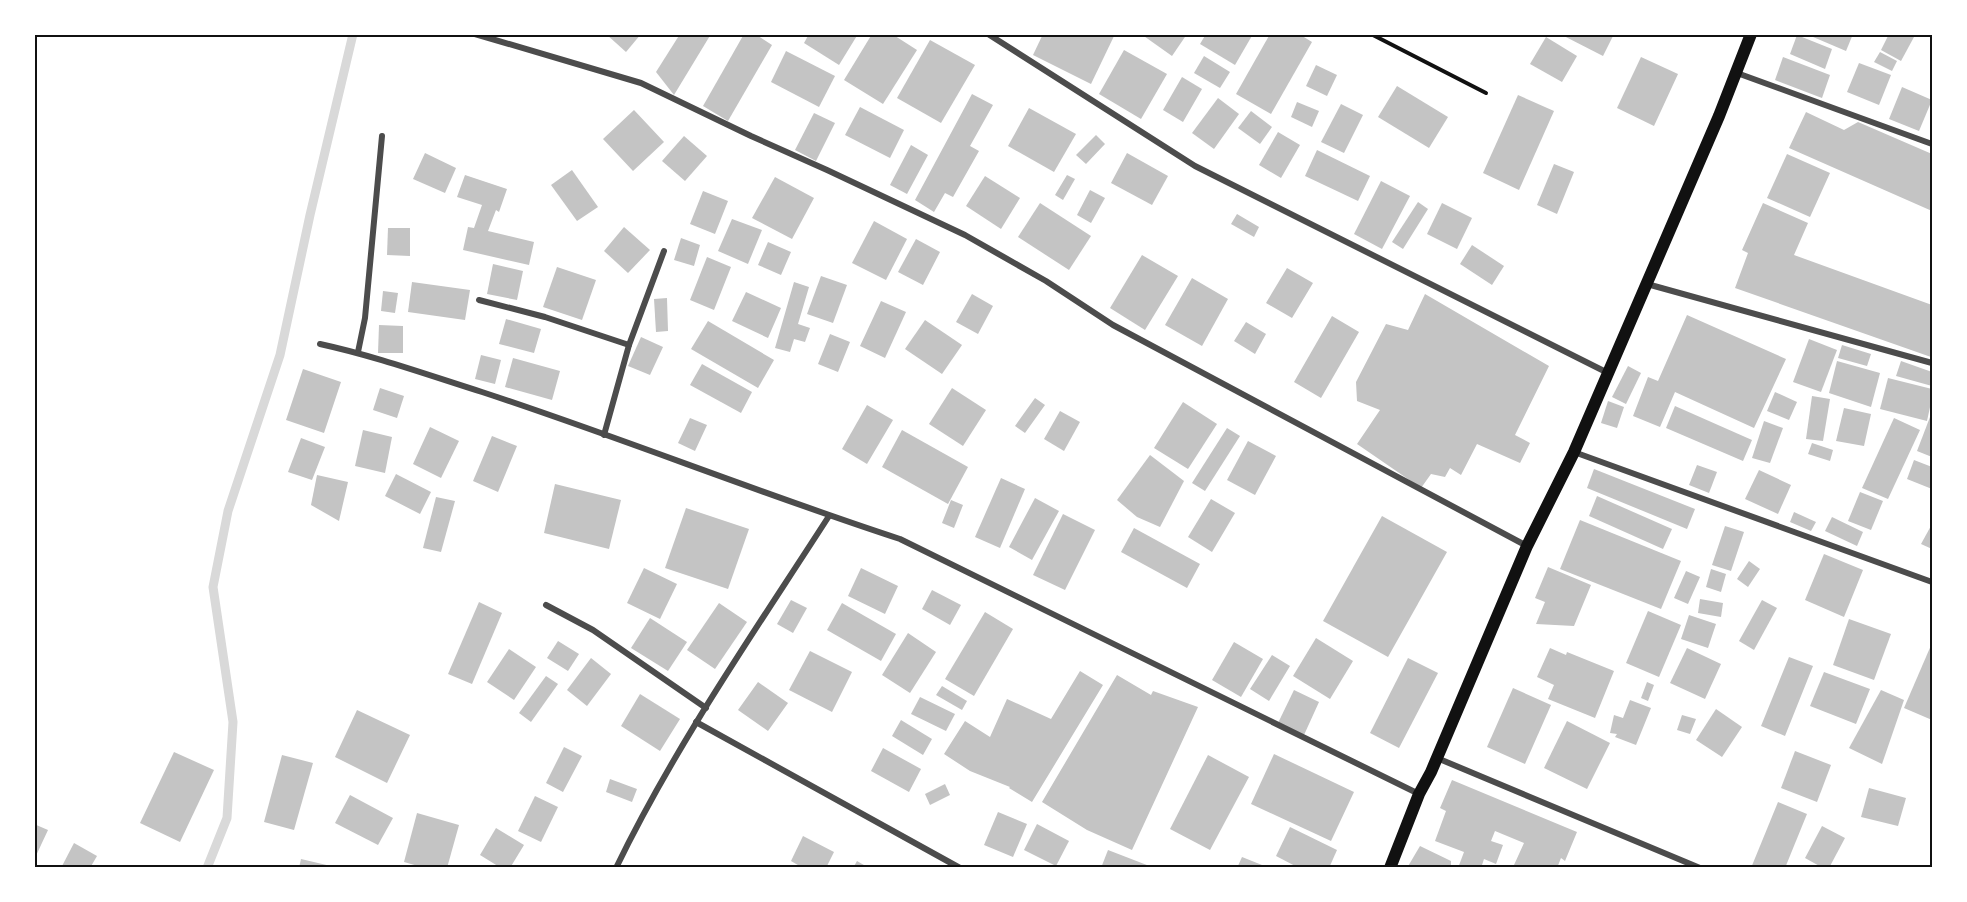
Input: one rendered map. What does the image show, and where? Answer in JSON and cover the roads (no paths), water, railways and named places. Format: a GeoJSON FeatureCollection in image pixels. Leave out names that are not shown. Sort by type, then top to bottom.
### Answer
{"type":"FeatureCollection","features":[{"type":"Feature","properties":{"kind":"main road"},"geometry":{"type":"LineString","coordinates":[[1390,867],[1419,794],[1527,546],[1574,452],[1737,73],[1751,34]]}},
{"type":"Feature","properties":{"kind":"street"},"geometry":{"type":"LineString","coordinates":[[475,34],[641,83],[965,235],[1046,281],[1113,325],[1527,546]]}},
{"type":"Feature","properties":{"kind":"street"},"geometry":{"type":"LineString","coordinates":[[988,34],[1195,166],[1608,373]]}},
{"type":"Feature","properties":{"kind":"street"},"geometry":{"type":"LineString","coordinates":[[1737,73],[1932,144]]}},
{"type":"Feature","properties":{"kind":"street"},"geometry":{"type":"LineString","coordinates":[[358,352],[366,318],[382,136]]}},
{"type":"Feature","properties":{"kind":"street"},"geometry":{"type":"LineString","coordinates":[[604,435],[629,345],[664,250]]}},
{"type":"Feature","properties":{"kind":"street"},"geometry":{"type":"LineString","coordinates":[[1646,284],[1932,363]]}},
{"type":"Feature","properties":{"kind":"street"},"geometry":{"type":"LineString","coordinates":[[479,300],[545,317],[629,345]]}},
{"type":"Feature","properties":{"kind":"street"},"geometry":{"type":"LineString","coordinates":[[320,344],[358,352],[565,419],[829,516],[900,539],[1419,794]]}},
{"type":"Feature","properties":{"kind":"street"},"geometry":{"type":"LineString","coordinates":[[1574,452],[1932,582]]}},
{"type":"Feature","properties":{"kind":"street"},"geometry":{"type":"LineString","coordinates":[[616,867],[696,722],[829,516]]}},
{"type":"Feature","properties":{"kind":"street"},"geometry":{"type":"LineString","coordinates":[[546,605],[592,630],[706,708]]}},
{"type":"Feature","properties":{"kind":"street"},"geometry":{"type":"LineString","coordinates":[[696,722],[960,867]]}},
{"type":"Feature","properties":{"kind":"street"},"geometry":{"type":"LineString","coordinates":[[1436,758],[1700,867]]}},
{"type":"Feature","properties":{"kind":"waterway"},"geometry":{"type":"LineString","coordinates":[[207,868],[227,818],[233,722],[213,587],[228,511],[280,355],[353,34]]}}]}
